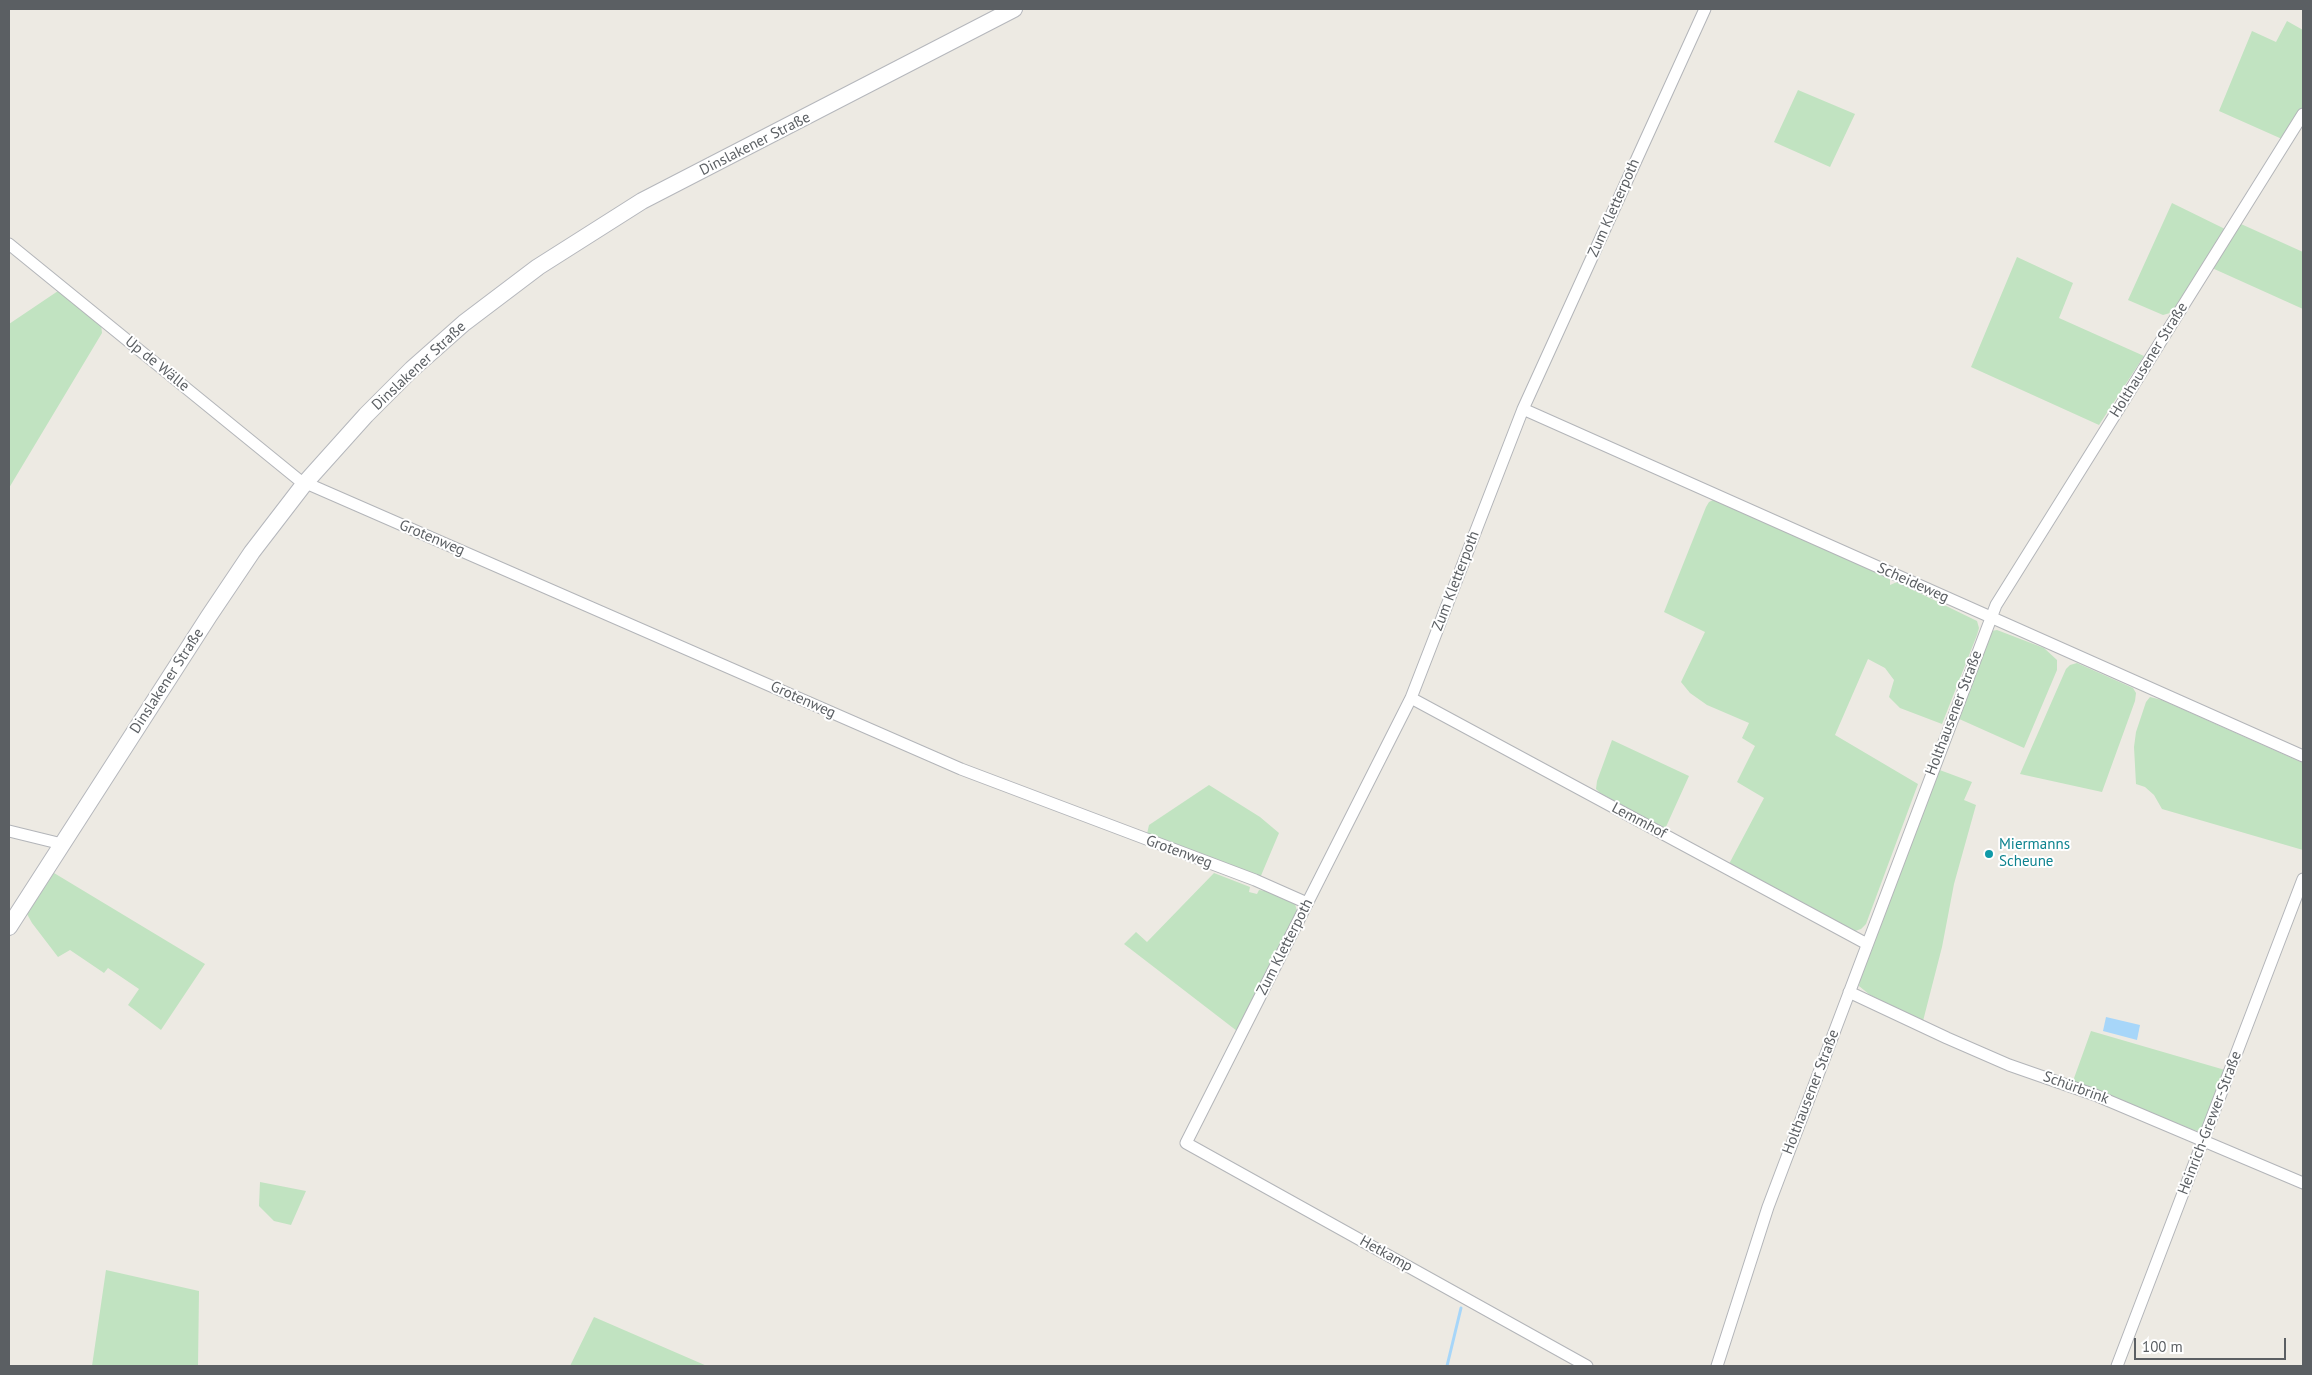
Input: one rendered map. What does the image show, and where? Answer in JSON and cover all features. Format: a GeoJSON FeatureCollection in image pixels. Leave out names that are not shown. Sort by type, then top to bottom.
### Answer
{"type":"FeatureCollection","features":[{"type":"Feature","properties":{"kind":"main road","name":"Dinslakener Straße"},"geometry":{"type":"LineString","coordinates":[[9,927],[252,552],[305,482],[366,415],[412,369],[464,324],[538,267],[642,201],[851,95],[1014,9]]}},
{"type":"Feature","properties":{"kind":"street","name":"Zum Kletterpoth"},"geometry":{"type":"LineString","coordinates":[[1186,1143],[1411,698],[1523,409],[1704,9]]}},
{"type":"Feature","properties":{"kind":"street","name":"Holthausener Straße"},"geometry":{"type":"LineString","coordinates":[[1717,1366],[1768,1207],[1996,605],[2303,114]]}},
{"type":"Feature","properties":{"kind":"street","name":"Up de Wälle"},"geometry":{"type":"LineString","coordinates":[[9,244],[292,474],[305,482]]}},
{"type":"Feature","properties":{"kind":"street","name":"Scheideweg"},"geometry":{"type":"LineString","coordinates":[[1523,409],[2303,756]]}},
{"type":"Feature","properties":{"kind":"street","name":"Grotenweg"},"geometry":{"type":"LineString","coordinates":[[305,482],[961,769],[1254,880],[1307,903]]}},
{"type":"Feature","properties":{"kind":"street","name":"Lemmhof"},"geometry":{"type":"LineString","coordinates":[[1411,698],[1867,944]]}},
{"type":"Feature","properties":{"kind":"street"},"geometry":{"type":"LineString","coordinates":[[9,831],[62,844]]}},
{"type":"Feature","properties":{"kind":"street","name":"Heinrich-Grewer-Straße"},"geometry":{"type":"LineString","coordinates":[[2117,1366],[2303,879]]}},
{"type":"Feature","properties":{"kind":"street","name":"Schürbrink"},"geometry":{"type":"LineString","coordinates":[[1849,992],[2009,1065],[2095,1095],[2303,1183]]}},
{"type":"Feature","properties":{"kind":"street","name":"Hetkamp"},"geometry":{"type":"LineString","coordinates":[[1186,1143],[1587,1366]]}},
{"type":"Feature","properties":{"kind":"green space"},"geometry":{"type":"Polygon","coordinates":[[[2287,21],[2303,30],[2303,106],[2282,139],[2219,111],[2252,31],[2276,42],[2287,21]]]}},
{"type":"Feature","properties":{"kind":"green space"},"geometry":{"type":"Polygon","coordinates":[[[1798,90],[1855,114],[1830,167],[1774,142],[1798,90]]]}},
{"type":"Feature","properties":{"kind":"green space"},"geometry":{"type":"Polygon","coordinates":[[[2172,203],[2225,229],[2175,308],[2170,313],[2163,315],[2128,300],[2172,203]]]}},
{"type":"Feature","properties":{"kind":"green space"},"geometry":{"type":"Polygon","coordinates":[[[2241,224],[2303,252],[2303,309],[2212,268],[2241,224]]]}},
{"type":"Feature","properties":{"kind":"green space"},"geometry":{"type":"Polygon","coordinates":[[[2017,257],[2073,283],[2059,318],[2144,356],[2099,425],[1971,367],[2017,257]]]}},
{"type":"Feature","properties":{"kind":"green space"},"geometry":{"type":"Polygon","coordinates":[[[58,291],[101,324],[102,333],[9,488],[9,324],[58,291]]]}},
{"type":"Feature","properties":{"kind":"green space"},"geometry":{"type":"Polygon","coordinates":[[[1713,500],[1890,578],[1890,585],[1897,582],[1977,621],[1979,628],[1977,635],[1942,724],[1900,708],[1889,697],[1894,680],[1885,668],[1868,659],[1835,735],[1918,784],[1866,924],[1861,929],[1855,931],[1729,864],[1764,798],[1737,782],[1755,746],[1742,738],[1749,723],[1707,705],[1690,693],[1681,682],[1705,632],[1664,612],[1706,507],[1713,500]]]}},
{"type":"Feature","properties":{"kind":"green space"},"geometry":{"type":"Polygon","coordinates":[[[1997,630],[2044,648],[2057,660],[2057,670],[2024,748],[1957,718],[1991,631],[1997,630]]]}},
{"type":"Feature","properties":{"kind":"green space"},"geometry":{"type":"Polygon","coordinates":[[[2077,663],[2133,688],[2136,693],[2135,701],[2102,792],[2020,774],[2066,669],[2070,665],[2077,663]]]}},
{"type":"Feature","properties":{"kind":"green space"},"geometry":{"type":"Polygon","coordinates":[[[2150,697],[2162,700],[2303,763],[2303,850],[2162,809],[2154,795],[2145,787],[2136,784],[2134,747],[2136,732],[2146,702],[2150,697]]]}},
{"type":"Feature","properties":{"kind":"green space"},"geometry":{"type":"Polygon","coordinates":[[[1612,740],[1689,776],[1665,829],[1596,789],[1597,781],[1612,740]]]}},
{"type":"Feature","properties":{"kind":"green space"},"geometry":{"type":"Polygon","coordinates":[[[1937,769],[1972,782],[1964,800],[1976,805],[1954,884],[1942,947],[1923,1021],[1870,995],[1859,986],[1937,769]]]}},
{"type":"Feature","properties":{"kind":"green space"},"geometry":{"type":"Polygon","coordinates":[[[1209,785],[1260,817],[1279,833],[1260,878],[1147,834],[1149,825],[1209,785]]]}},
{"type":"Feature","properties":{"kind":"green space"},"geometry":{"type":"Polygon","coordinates":[[[54,873],[205,964],[161,1030],[128,1005],[139,989],[108,968],[104,973],[70,950],[58,957],[32,923],[27,914],[54,873]]]}},
{"type":"Feature","properties":{"kind":"green space"},"geometry":{"type":"Polygon","coordinates":[[[1214,873],[1250,887],[1249,892],[1257,894],[1259,890],[1266,891],[1290,900],[1295,904],[1297,911],[1237,1031],[1124,944],[1136,932],[1147,942],[1214,873]]]}},
{"type":"Feature","properties":{"kind":"green space"},"geometry":{"type":"Polygon","coordinates":[[[2091,1031],[2225,1070],[2202,1129],[2197,1131],[2191,1129],[2073,1081],[2091,1031]]]}},
{"type":"Feature","properties":{"kind":"green space"},"geometry":{"type":"Polygon","coordinates":[[[260,1182],[306,1191],[291,1225],[274,1221],[259,1206],[260,1182]]]}},
{"type":"Feature","properties":{"kind":"green space"},"geometry":{"type":"Polygon","coordinates":[[[106,1270],[199,1291],[198,1366],[92,1366],[106,1270]]]}},
{"type":"Feature","properties":{"kind":"green space"},"geometry":{"type":"Polygon","coordinates":[[[594,1317],[707,1366],[570,1366],[594,1317]]]}},
{"type":"Feature","properties":{"kind":"water"},"geometry":{"type":"Polygon","coordinates":[[[2106,1017],[2140,1025],[2137,1040],[2103,1031],[2106,1017]]]}},
{"type":"Feature","properties":{"kind":"waterway"},"geometry":{"type":"LineString","coordinates":[[1447,1366],[1461,1308]]}},
{"type":"Feature","properties":{"kind":"place","name":"Miermanns Scheune"},"geometry":{"type":"Point","coordinates":[1989,854]}}]}
